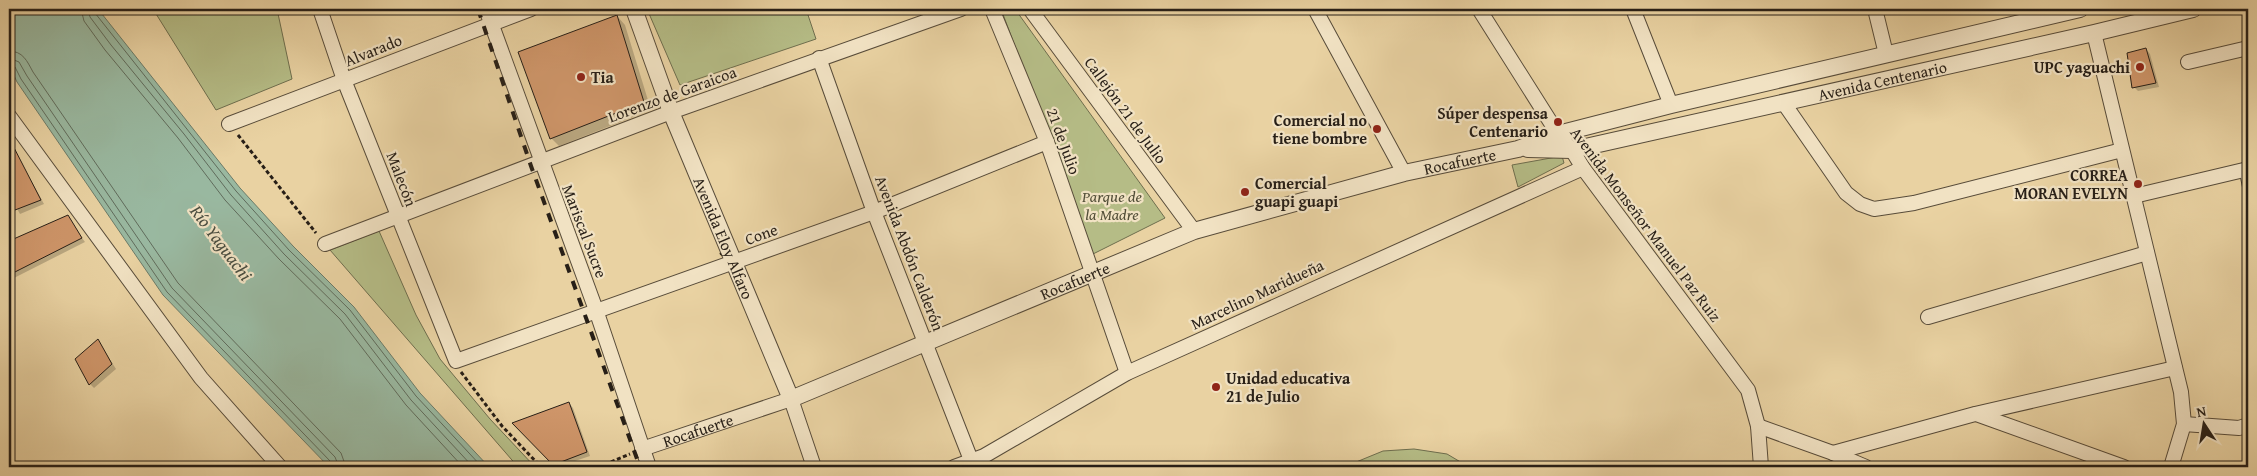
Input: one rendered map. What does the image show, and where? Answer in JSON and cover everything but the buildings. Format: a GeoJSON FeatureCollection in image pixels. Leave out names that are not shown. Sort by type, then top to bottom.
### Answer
{"type":"FeatureCollection","features":[{"type":"Feature","properties":{"kind":"street","name":"Malecón"},"geometry":{"type":"LineString","coordinates":[[320,9],[344,80],[456,361]]}},
{"type":"Feature","properties":{"kind":"street","name":"Mariscal Sucre"},"geometry":{"type":"LineString","coordinates":[[486,9],[596,310],[649,467]]}},
{"type":"Feature","properties":{"kind":"street","name":"Alvarado"},"geometry":{"type":"LineString","coordinates":[[229,124],[531,9]]}},
{"type":"Feature","properties":{"kind":"street","name":"Avenida Eloy Alfaro"},"geometry":{"type":"LineString","coordinates":[[634,9],[671,112],[791,399],[814,467]]}},
{"type":"Feature","properties":{"kind":"street","name":"Lorenzo de Garaicoa"},"geometry":{"type":"LineString","coordinates":[[325,244],[671,112],[819,58],[962,9]]}},
{"type":"Feature","properties":{"kind":"street","name":"21 de Julio"},"geometry":{"type":"LineString","coordinates":[[992,9],[1046,142],[1127,373]]}},
{"type":"Feature","properties":{"kind":"street","name":"Callejón 21 de Julio"},"geometry":{"type":"LineString","coordinates":[[1030,9],[1194,231]]}},
{"type":"Feature","properties":{"kind":"street"},"geometry":{"type":"LineString","coordinates":[[1315,9],[1404,174]]}},
{"type":"Feature","properties":{"kind":"street","name":"Avenida Monseñor Manuel Paz Ruiz"},"geometry":{"type":"LineString","coordinates":[[1479,9],[1558,134],[1572,150],[1583,168],[1748,390],[1758,426],[1761,467]]}},
{"type":"Feature","properties":{"kind":"street"},"geometry":{"type":"LineString","coordinates":[[1633,9],[1671,105]]}},
{"type":"Feature","properties":{"kind":"street"},"geometry":{"type":"LineString","coordinates":[[1875,9],[1886,54]]}},
{"type":"Feature","properties":{"kind":"street","name":"Avenida Centenario"},"geometry":{"type":"LineString","coordinates":[[1558,134],[1671,105],[2080,9]]}},
{"type":"Feature","properties":{"kind":"street","name":"Avenida Centenario"},"geometry":{"type":"LineString","coordinates":[[1572,150],[2193,9]]}},
{"type":"Feature","properties":{"kind":"street"},"geometry":{"type":"LineString","coordinates":[[2094,33],[2181,392],[2184,424],[2171,467]]}},
{"type":"Feature","properties":{"kind":"street"},"geometry":{"type":"LineString","coordinates":[[2188,62],[2248,48]]}},
{"type":"Feature","properties":{"kind":"street","name":"Avenida Abdón Calderón"},"geometry":{"type":"LineString","coordinates":[[819,58],[874,212],[926,344],[969,464]]}},
{"type":"Feature","properties":{"kind":"street"},"geometry":{"type":"LineString","coordinates":[[1783,102],[1846,192],[1860,204],[1874,209],[1914,203],[2122,150]]}},
{"type":"Feature","properties":{"kind":"street"},"geometry":{"type":"LineString","coordinates":[[9,116],[200,378],[280,467]]}},
{"type":"Feature","properties":{"kind":"street","name":"Rocafuerte"},"geometry":{"type":"LineString","coordinates":[[642,449],[791,399],[1194,231],[1404,174],[1518,149],[1558,134]]}},
{"type":"Feature","properties":{"kind":"street","name":"Cone"},"geometry":{"type":"LineString","coordinates":[[456,361],[874,212],[1046,142]]}},
{"type":"Feature","properties":{"kind":"street","name":"Rocafuerte"},"geometry":{"type":"LineString","coordinates":[[1518,149],[1572,150]]}},
{"type":"Feature","properties":{"kind":"street","name":"Marcelino Maridueña"},"geometry":{"type":"LineString","coordinates":[[969,464],[1127,373],[1583,168]]}},
{"type":"Feature","properties":{"kind":"street"},"geometry":{"type":"LineString","coordinates":[[2134,196],[2246,170]]}},
{"type":"Feature","properties":{"kind":"street"},"geometry":{"type":"LineString","coordinates":[[1928,317],[2148,253]]}},
{"type":"Feature","properties":{"kind":"street"},"geometry":{"type":"LineString","coordinates":[[1833,453],[1975,414],[2175,368]]}},
{"type":"Feature","properties":{"kind":"street"},"geometry":{"type":"LineString","coordinates":[[1975,414],[2124,467]]}},
{"type":"Feature","properties":{"kind":"street"},"geometry":{"type":"LineString","coordinates":[[2184,424],[2245,428]]}},
{"type":"Feature","properties":{"kind":"street"},"geometry":{"type":"LineString","coordinates":[[1758,426],[1866,467]]}},
{"type":"Feature","properties":{"kind":"lane"},"geometry":{"type":"LineString","coordinates":[[2246,170],[2248,194]]}},
{"type":"Feature","properties":{"kind":"path"},"geometry":{"type":"LineString","coordinates":[[229,124],[325,244]]}},
{"type":"Feature","properties":{"kind":"path"},"geometry":{"type":"LineString","coordinates":[[456,361],[465,380],[502,426],[541,467]]}},
{"type":"Feature","properties":{"kind":"path"},"geometry":{"type":"LineString","coordinates":[[599,467],[642,449]]}},
{"type":"Feature","properties":{"kind":"green space"},"geometry":{"type":"Polygon","coordinates":[[[153,9],[277,9],[292,79],[216,110],[153,9]]]}},
{"type":"Feature","properties":{"kind":"green space"},"geometry":{"type":"Polygon","coordinates":[[[647,9],[806,9],[816,39],[680,85],[647,9]]]}},
{"type":"Feature","properties":{"kind":"green space","name":"Parque de la Madre"},"geometry":{"type":"Polygon","coordinates":[[[1001,9],[1015,9],[1165,218],[1093,254],[1001,9]]]}},
{"type":"Feature","properties":{"kind":"green space"},"geometry":{"type":"Polygon","coordinates":[[[1562,156],[1564,163],[1518,187],[1512,165],[1562,156]]]}},
{"type":"Feature","properties":{"kind":"green space"},"geometry":{"type":"Polygon","coordinates":[[[379,231],[416,315],[440,359],[490,419],[535,467],[518,467],[330,250],[379,231]]]}},
{"type":"Feature","properties":{"kind":"green space"},"geometry":{"type":"Polygon","coordinates":[[[1414,449],[1447,454],[1469,467],[1344,467],[1383,451],[1414,449]]]}},
{"type":"Feature","properties":{"kind":"water","name":"Río Yaguachi"},"geometry":{"type":"Polygon","coordinates":[[[9,9],[98,9],[240,188],[293,246],[354,307],[420,393],[489,467],[329,467],[163,295],[17,82],[9,65],[9,9]]]}},
{"type":"Feature","properties":{"kind":"railway"},"geometry":{"type":"LineString","coordinates":[[478,9],[531,166],[640,467]]}},
{"type":"Feature","properties":{"kind":"place","name":"UPC yaguachi"},"geometry":{"type":"Point","coordinates":[2140,67]}},
{"type":"Feature","properties":{"kind":"place","name":"Tia"},"geometry":{"type":"Point","coordinates":[581,77]}},
{"type":"Feature","properties":{"kind":"place","name":"Súper despensa Centenario"},"geometry":{"type":"Point","coordinates":[1558,122]}},
{"type":"Feature","properties":{"kind":"place","name":"Comercial no tiene bombre"},"geometry":{"type":"Point","coordinates":[1377,129]}},
{"type":"Feature","properties":{"kind":"place","name":"CORREA MORAN EVELYN"},"geometry":{"type":"Point","coordinates":[2138,184]}},
{"type":"Feature","properties":{"kind":"place","name":"Comercial guapi guapi"},"geometry":{"type":"Point","coordinates":[1245,192]}},
{"type":"Feature","properties":{"kind":"place","name":"Unidad educativa 21 de Julio"},"geometry":{"type":"Point","coordinates":[1216,387]}}]}
